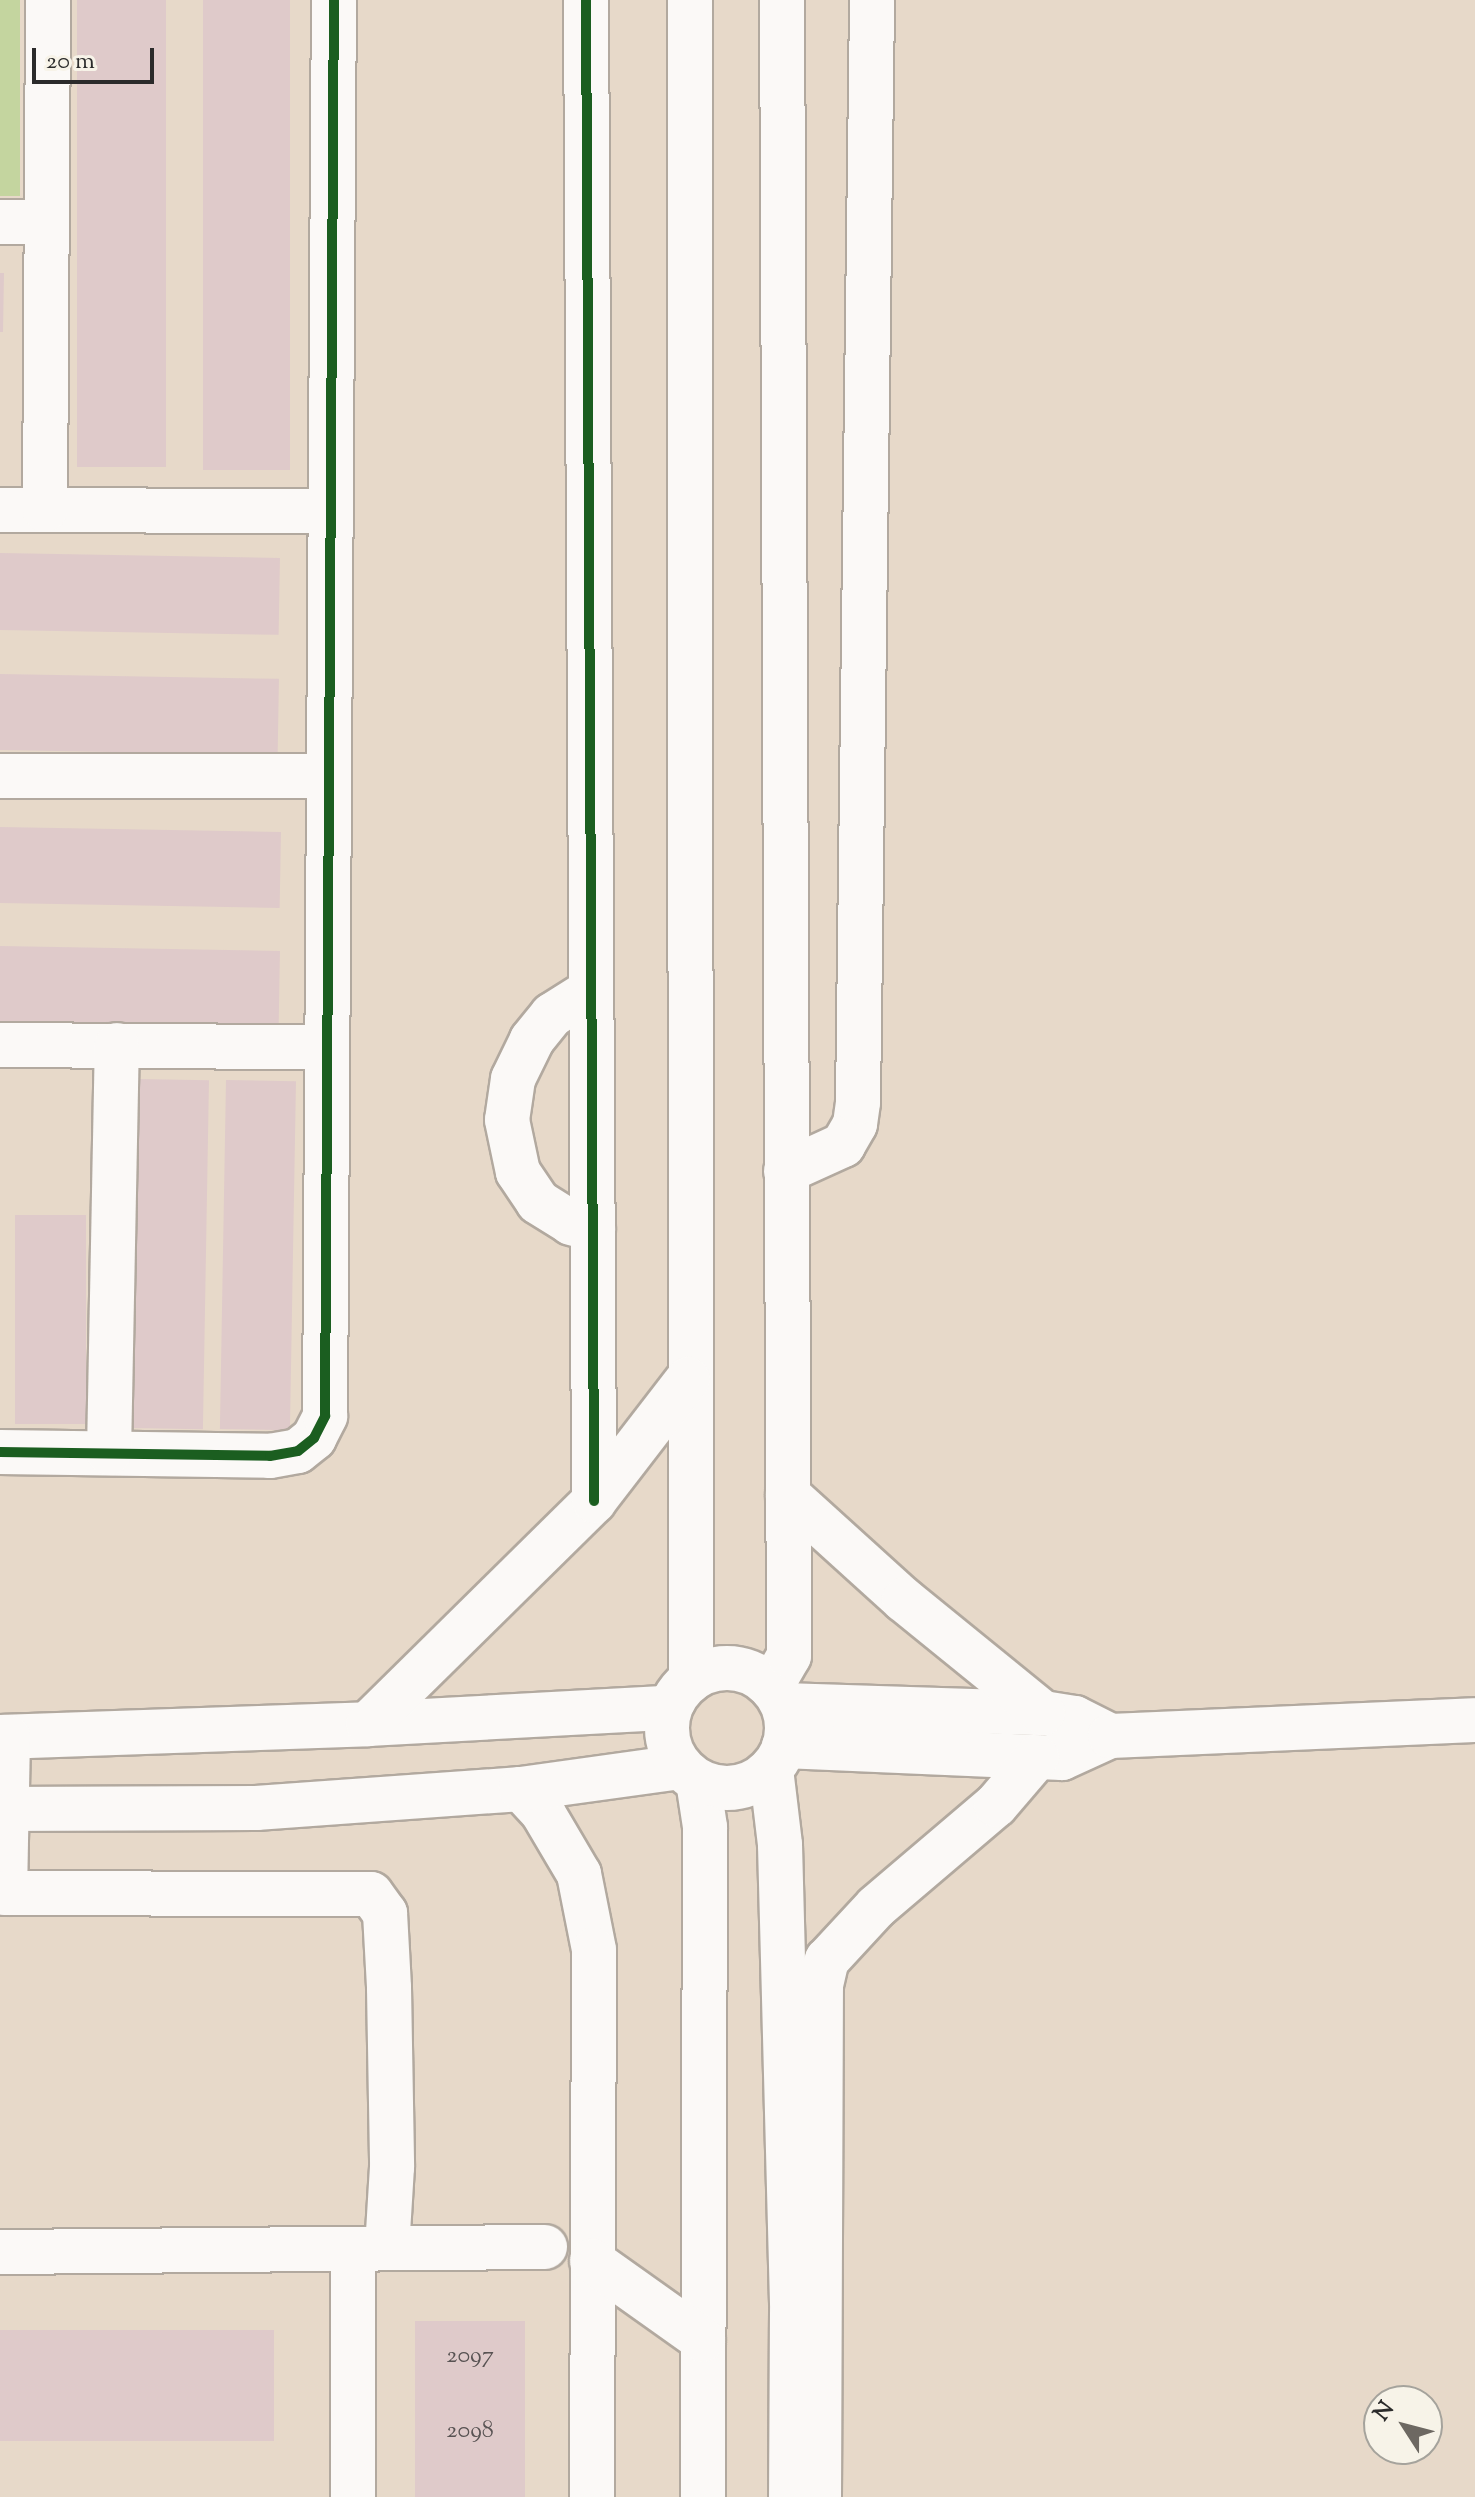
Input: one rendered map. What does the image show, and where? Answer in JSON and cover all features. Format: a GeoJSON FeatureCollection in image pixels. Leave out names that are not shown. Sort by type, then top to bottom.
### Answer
{"type":"FeatureCollection","features":[{"type":"Feature","properties":{"kind":"street"},"geometry":{"type":"LineString","coordinates":[[45,510],[48,0]]}},
{"type":"Feature","properties":{"kind":"street"},"geometry":{"type":"LineString","coordinates":[[0,1452],[270,1456],[298,1451],[314,1438],[325,1416],[334,0]]}},
{"type":"Feature","properties":{"kind":"street"},"geometry":{"type":"LineString","coordinates":[[586,0],[594,1501]]}},
{"type":"Feature","properties":{"kind":"street"},"geometry":{"type":"LineString","coordinates":[[690,0],[688,1379],[682,1690],[668,1738],[689,1774],[705,1827],[703,2497]]}},
{"type":"Feature","properties":{"kind":"street"},"geometry":{"type":"LineString","coordinates":[[782,0],[789,1656],[777,1727],[780,1845],[819,2497]]}},
{"type":"Feature","properties":{"kind":"street"},"geometry":{"type":"LineString","coordinates":[[786,1171],[843,1145],[855,1124],[858,1102],[872,0]]}},
{"type":"Feature","properties":{"kind":"street"},"geometry":{"type":"LineString","coordinates":[[0,222],[47,222]]}},
{"type":"Feature","properties":{"kind":"street"},"geometry":{"type":"LineString","coordinates":[[0,510],[331,511]]}},
{"type":"Feature","properties":{"kind":"street"},"geometry":{"type":"LineString","coordinates":[[0,776],[328,776]]}},
{"type":"Feature","properties":{"kind":"street"},"geometry":{"type":"LineString","coordinates":[[590,991],[552,1015],[532,1040],[513,1079],[507,1120],[518,1172],[538,1202],[571,1223],[593,1229]]}},
{"type":"Feature","properties":{"kind":"street"},"geometry":{"type":"LineString","coordinates":[[0,1045],[326,1047]]}},
{"type":"Feature","properties":{"kind":"street"},"geometry":{"type":"LineString","coordinates":[[109,1453],[117,1045]]}},
{"type":"Feature","properties":{"kind":"street"},"geometry":{"type":"LineString","coordinates":[[368,1724],[594,1501],[688,1379]]}},
{"type":"Feature","properties":{"kind":"street"},"geometry":{"type":"LineString","coordinates":[[788,1495],[904,1600],[1043,1713]]}},
{"type":"Feature","properties":{"kind":"street"},"geometry":{"type":"LineString","coordinates":[[353,2497],[370,2250],[392,2167],[385,1913],[371,1894],[3,1893],[4,1737],[368,1724],[668,1708],[682,1690],[711,1670],[733,1668],[777,1727],[1037,1757],[1062,1758],[1110,1736],[1475,1720]]}},
{"type":"Feature","properties":{"kind":"street"},"geometry":{"type":"LineString","coordinates":[[777,1727],[1043,1713],[1075,1718],[1110,1736]]}},
{"type":"Feature","properties":{"kind":"street"},"geometry":{"type":"LineString","coordinates":[[3,1809],[256,1808],[689,1774],[729,1788],[754,1782],[777,1727]]}},
{"type":"Feature","properties":{"kind":"street"},"geometry":{"type":"LineString","coordinates":[[791,2497],[806,2311],[821,1985],[827,1960],[876,1907],[996,1805],[1037,1757]]}},
{"type":"Feature","properties":{"kind":"street"},"geometry":{"type":"LineString","coordinates":[[521,1789],[543,1813],[579,1874],[589,1907],[594,1950],[592,2497]]}},
{"type":"Feature","properties":{"kind":"street"},"geometry":{"type":"LineString","coordinates":[[0,2252],[545,2247]]}},
{"type":"Feature","properties":{"kind":"street"},"geometry":{"type":"LineString","coordinates":[[592,2261],[703,2340]]}},
{"type":"Feature","properties":{"kind":"green space"},"geometry":{"type":"Polygon","coordinates":[[[0,0],[20,0],[20,196],[0,196],[0,0]]]}},
{"type":"Feature","properties":{"kind":"building"},"geometry":{"type":"Polygon","coordinates":[[[77,0],[166,0],[166,467],[77,467],[77,0]]]}},
{"type":"Feature","properties":{"kind":"building"},"geometry":{"type":"Polygon","coordinates":[[[203,0],[290,0],[290,470],[203,470],[203,0]]]}},
{"type":"Feature","properties":{"kind":"building"},"geometry":{"type":"Polygon","coordinates":[[[0,273],[4,273],[3,332],[0,332],[0,273]]]}},
{"type":"Feature","properties":{"kind":"building"},"geometry":{"type":"Polygon","coordinates":[[[0,553],[280,558],[279,635],[0,630],[0,553]]]}},
{"type":"Feature","properties":{"kind":"building"},"geometry":{"type":"Polygon","coordinates":[[[0,674],[279,679],[278,755],[0,750],[0,674]]]}},
{"type":"Feature","properties":{"kind":"building"},"geometry":{"type":"Polygon","coordinates":[[[0,827],[281,832],[280,908],[0,903],[0,827]]]}},
{"type":"Feature","properties":{"kind":"building"},"geometry":{"type":"Polygon","coordinates":[[[0,946],[280,951],[279,1028],[0,1023],[0,946]]]}},
{"type":"Feature","properties":{"kind":"building"},"geometry":{"type":"Polygon","coordinates":[[[138,1079],[209,1080],[203,1429],[132,1428],[138,1079]]]}},
{"type":"Feature","properties":{"kind":"building"},"geometry":{"type":"Polygon","coordinates":[[[226,1080],[296,1081],[290,1430],[220,1429],[226,1080]]]}},
{"type":"Feature","properties":{"kind":"building"},"geometry":{"type":"Polygon","coordinates":[[[15,1215],[86,1215],[86,1424],[15,1424],[15,1215]]]}},
{"type":"Feature","properties":{"kind":"building"},"geometry":{"type":"Polygon","coordinates":[[[415,2321],[525,2321],[525,2497],[415,2497],[415,2321]]]}},
{"type":"Feature","properties":{"kind":"building"},"geometry":{"type":"Polygon","coordinates":[[[0,2330],[274,2330],[274,2441],[0,2441],[0,2330]]]}},
{"type":"Feature","properties":{"kind":"cycle path"},"geometry":{"type":"LineString","coordinates":[[0,1452],[270,1456],[298,1451],[314,1438],[325,1416],[334,0]]}},
{"type":"Feature","properties":{"kind":"cycle path"},"geometry":{"type":"LineString","coordinates":[[586,0],[594,1501]]}}]}
